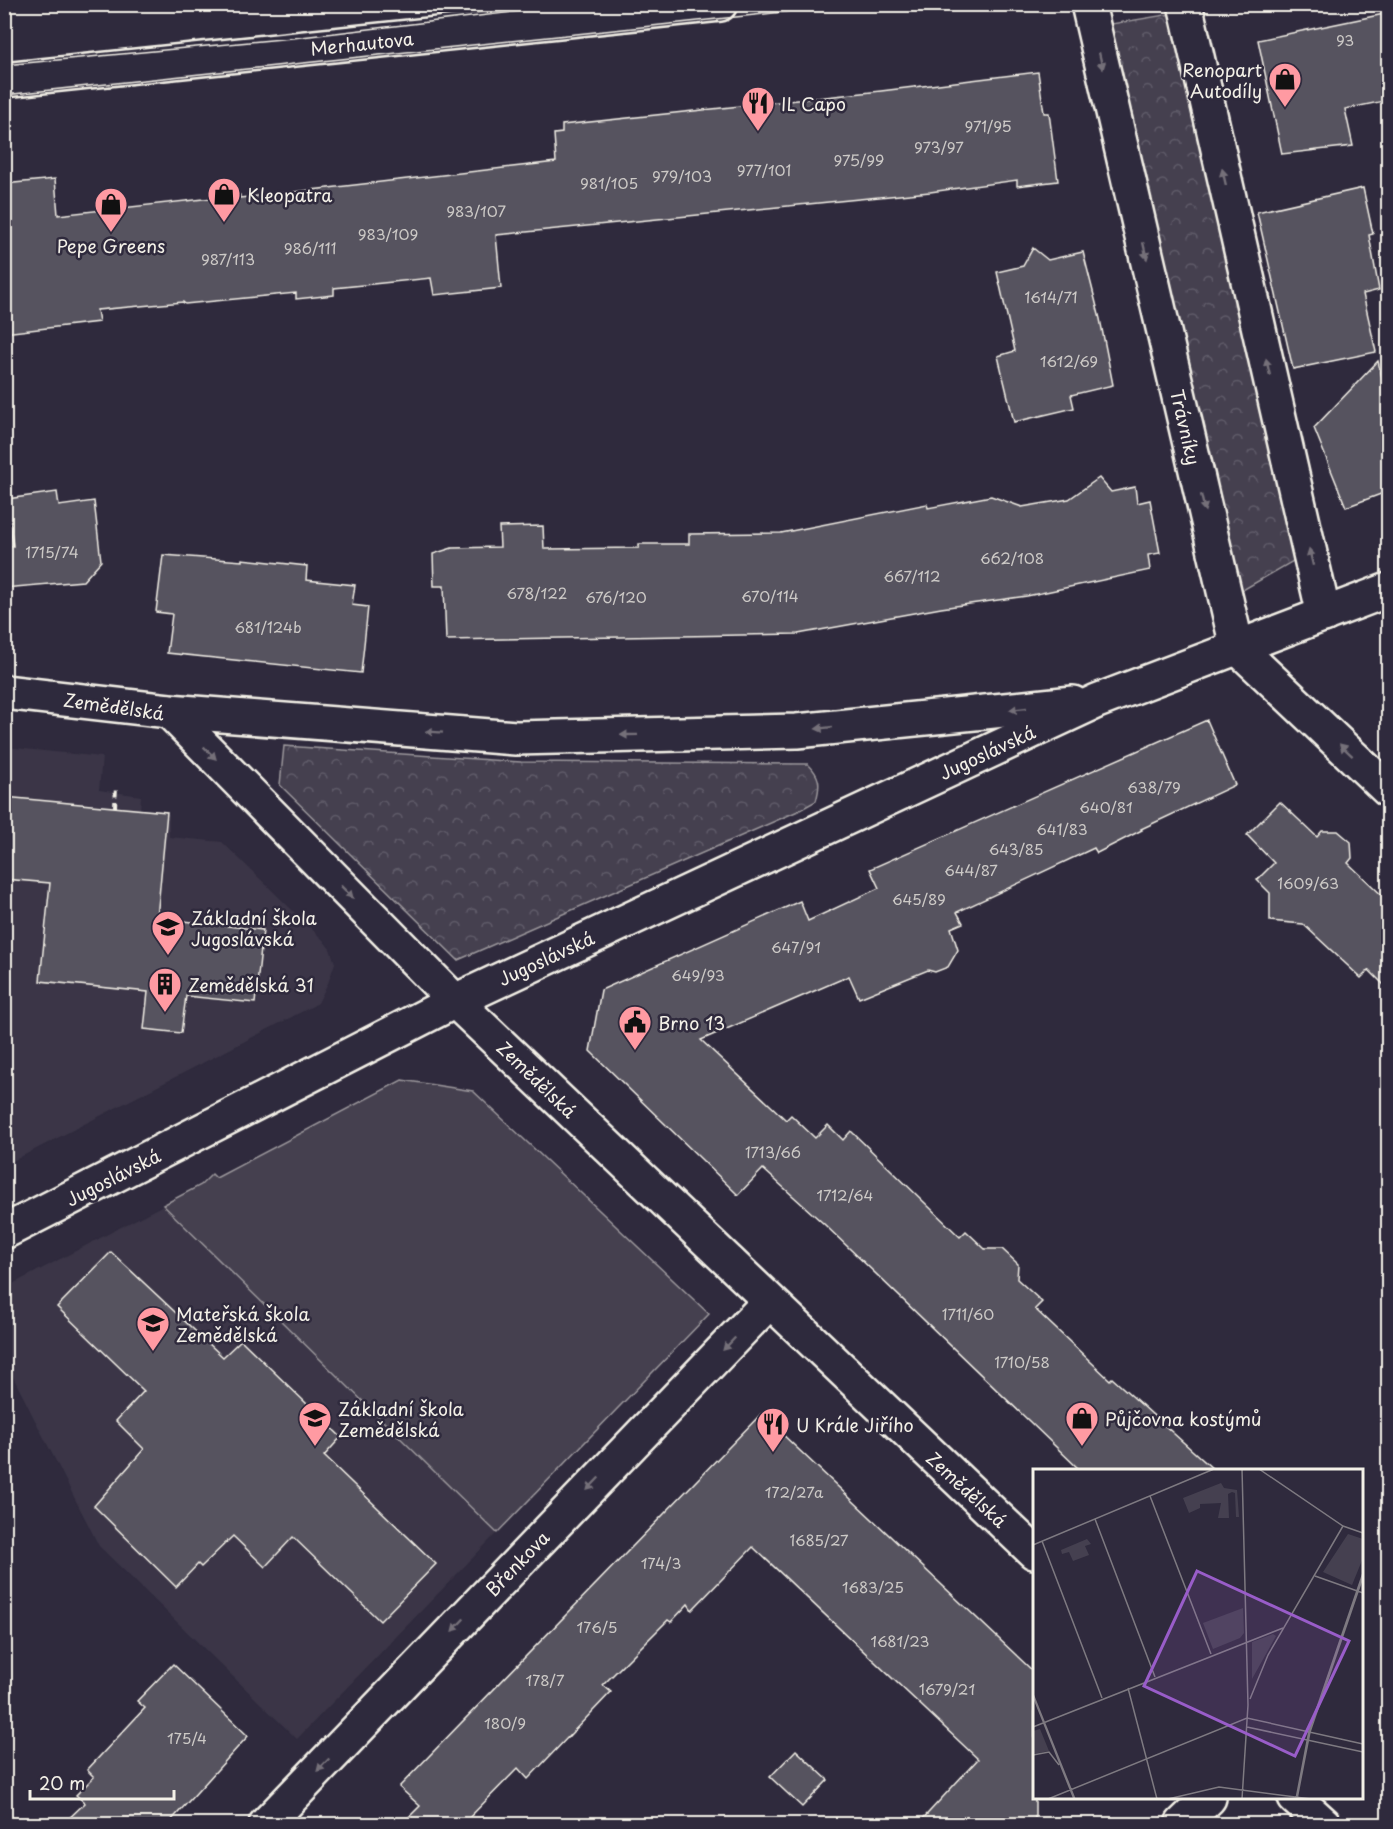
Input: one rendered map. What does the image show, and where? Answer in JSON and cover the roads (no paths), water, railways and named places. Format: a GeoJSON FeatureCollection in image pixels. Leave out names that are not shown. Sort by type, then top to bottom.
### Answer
{"type":"FeatureCollection","features":[{"type":"Feature","properties":{"kind":"street","name":"Merhautova"},"geometry":{"type":"LineString","coordinates":[[4,80],[720,4]]}},
{"type":"Feature","properties":{"kind":"street","name":"Trávníky"},"geometry":{"type":"LineString","coordinates":[[1088,4],[1237,647]]}},
{"type":"Feature","properties":{"kind":"street"},"geometry":{"type":"LineString","coordinates":[[1185,4],[1323,615]]}},
{"type":"Feature","properties":{"kind":"street","name":"Jugoslávská"},"geometry":{"type":"LineString","coordinates":[[4,1232],[455,1001],[1097,701],[1389,590]]}},
{"type":"Feature","properties":{"kind":"street"},"geometry":{"type":"LineString","coordinates":[[1237,647],[1389,790]]}},
{"type":"Feature","properties":{"kind":"street","name":"Zemědělská"},"geometry":{"type":"LineString","coordinates":[[4,692],[169,711],[455,1001],[769,1302],[1033,1550]]}},
{"type":"Feature","properties":{"kind":"street","name":"Jugoslávská"},"geometry":{"type":"LineString","coordinates":[[169,711],[516,738],[797,731],[1097,701]]}},
{"type":"Feature","properties":{"kind":"street","name":"Břenkova"},"geometry":{"type":"LineString","coordinates":[[266,1824],[769,1302]]}},
{"type":"Feature","properties":{"kind":"street"},"geometry":{"type":"LineString","coordinates":[[1182,1824],[1207,1799]]}},
{"type":"Feature","properties":{"kind":"street"},"geometry":{"type":"LineString","coordinates":[[1297,1799],[1324,1824]]}},
{"type":"Feature","properties":{"kind":"tram line"},"geometry":{"type":"LineString","coordinates":[[4,65],[293,38],[580,4]]}},
{"type":"Feature","properties":{"kind":"tram line"},"geometry":{"type":"LineString","coordinates":[[4,95],[857,4]]}},
{"type":"Feature","properties":{"kind":"place","name":"Renopart Autodíly"},"geometry":{"type":"Point","coordinates":[1285,108]}},
{"type":"Feature","properties":{"kind":"place","name":"IL Capo"},"geometry":{"type":"Point","coordinates":[758,132]}},
{"type":"Feature","properties":{"kind":"place","name":"Kleopatra"},"geometry":{"type":"Point","coordinates":[224,223]}},
{"type":"Feature","properties":{"kind":"place","name":"Pepe Greens"},"geometry":{"type":"Point","coordinates":[111,233]}},
{"type":"Feature","properties":{"kind":"place","name":"Základní škola Jugoslávská"},"geometry":{"type":"Point","coordinates":[168,956]}},
{"type":"Feature","properties":{"kind":"place","name":"Zemědělská 31"},"geometry":{"type":"Point","coordinates":[165,1013]}},
{"type":"Feature","properties":{"kind":"place","name":"Brno 13"},"geometry":{"type":"Point","coordinates":[635,1051]}},
{"type":"Feature","properties":{"kind":"place","name":"Mateřská škola Zemědělská"},"geometry":{"type":"Point","coordinates":[153,1352]}},
{"type":"Feature","properties":{"kind":"place","name":"Základní škola Zemědělská"},"geometry":{"type":"Point","coordinates":[315,1447]}},
{"type":"Feature","properties":{"kind":"place","name":"Půjčovna kostýmů"},"geometry":{"type":"Point","coordinates":[1082,1447]}},
{"type":"Feature","properties":{"kind":"place","name":"U Krále Jiřího"},"geometry":{"type":"Point","coordinates":[773,1453]}}]}
